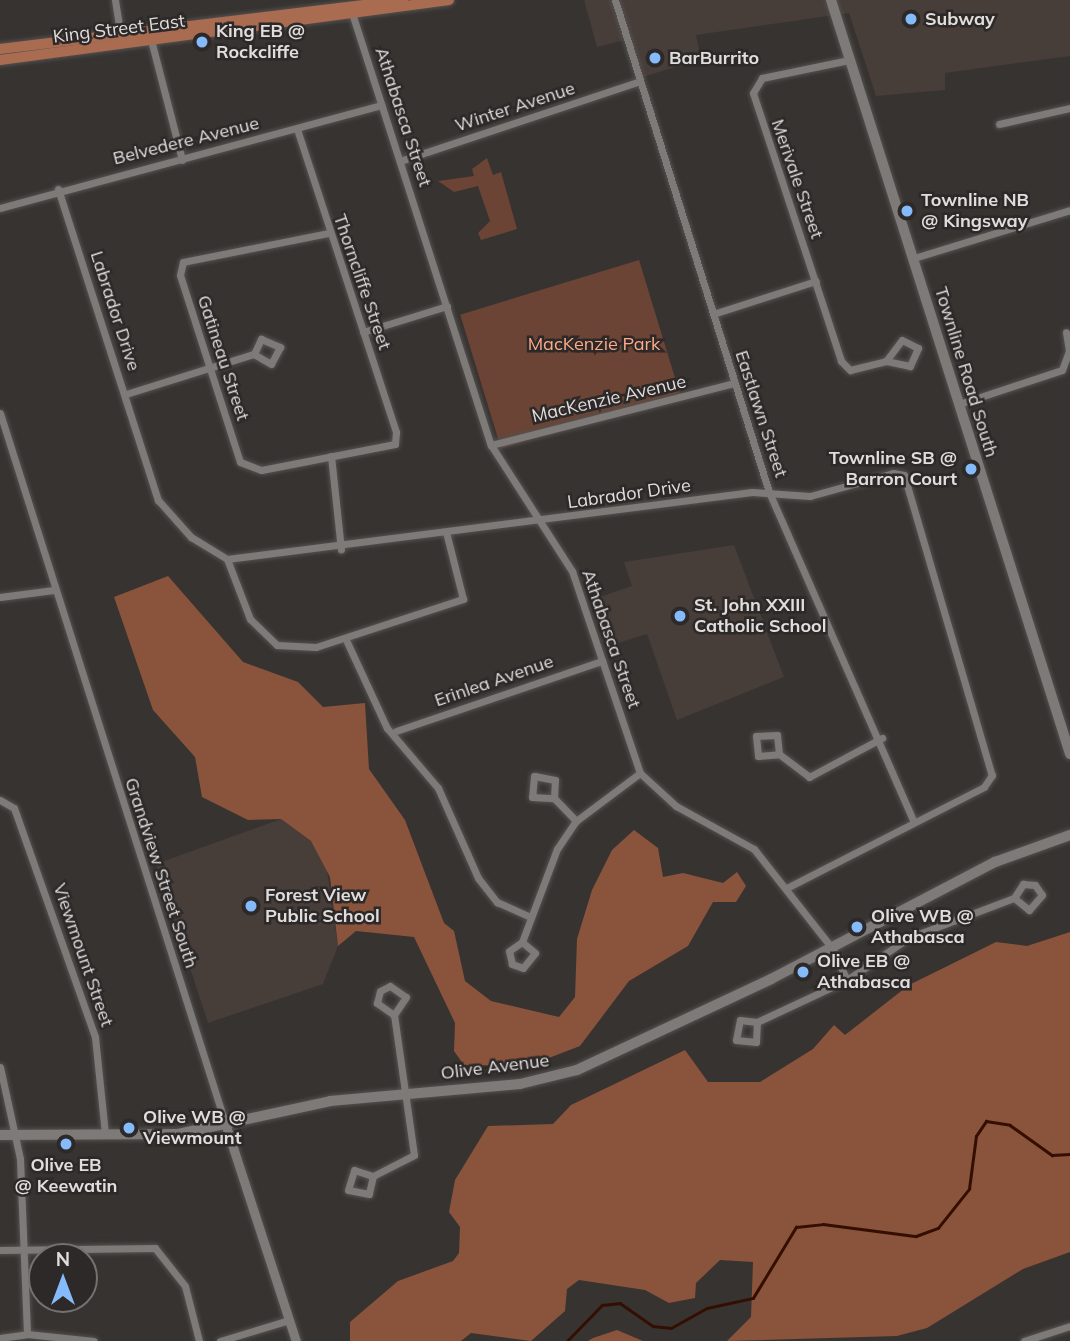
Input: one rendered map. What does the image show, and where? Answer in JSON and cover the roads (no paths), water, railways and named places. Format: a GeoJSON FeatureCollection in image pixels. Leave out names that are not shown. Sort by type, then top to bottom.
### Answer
{"type":"FeatureCollection","features":[{"type":"Feature","properties":{"kind":"main road","name":"King Street East"},"geometry":{"type":"LineString","coordinates":[[351,11],[403,0]]}},
{"type":"Feature","properties":{"kind":"main road","name":"King Street East"},"geometry":{"type":"LineString","coordinates":[[0,60],[150,37],[449,0]]}},
{"type":"Feature","properties":{"kind":"main road","name":"Townline Road South"},"geometry":{"type":"LineString","coordinates":[[831,0],[1070,754]]}},
{"type":"Feature","properties":{"kind":"main road","name":"King Street East"},"geometry":{"type":"LineString","coordinates":[[0,49],[121,41]]}},
{"type":"Feature","properties":{"kind":"main road","name":"Olive Avenue"},"geometry":{"type":"LineString","coordinates":[[0,1135],[178,1134],[226,1126],[331,1101],[520,1083],[597,1064],[832,948],[995,862],[1070,835]]}},
{"type":"Feature","properties":{"kind":"street"},"geometry":{"type":"LineString","coordinates":[[115,0],[121,41]]}},
{"type":"Feature","properties":{"kind":"street","name":"Eastlawn Street"},"geometry":{"type":"LineString","coordinates":[[615,0],[769,492],[882,738],[914,822]]}},
{"type":"Feature","properties":{"kind":"street","name":"Athabasca Street"},"geometry":{"type":"LineString","coordinates":[[351,11],[491,445],[511,485],[542,523],[572,571],[640,774],[676,806],[754,849],[832,948],[847,980]]}},
{"type":"Feature","properties":{"kind":"street"},"geometry":{"type":"LineString","coordinates":[[150,37],[182,160]]}},
{"type":"Feature","properties":{"kind":"street","name":"Merivale Street"},"geometry":{"type":"LineString","coordinates":[[849,60],[762,78],[753,87],[844,367],[886,360]]}},
{"type":"Feature","properties":{"kind":"street","name":"Winter Avenue"},"geometry":{"type":"LineString","coordinates":[[400,161],[640,81]]}},
{"type":"Feature","properties":{"kind":"street","name":"Belvedere Avenue"},"geometry":{"type":"LineString","coordinates":[[0,208],[58,189],[182,160],[381,104]]}},
{"type":"Feature","properties":{"kind":"street"},"geometry":{"type":"LineString","coordinates":[[999,124],[1070,108]]}},
{"type":"Feature","properties":{"kind":"street","name":"Thorncliffe Street"},"geometry":{"type":"LineString","coordinates":[[297,129],[328,233],[363,332],[395,444],[331,456]]}},
{"type":"Feature","properties":{"kind":"street","name":"Labrador Drive"},"geometry":{"type":"LineString","coordinates":[[58,189],[158,500],[191,537],[227,559],[341,549],[446,532],[542,523],[769,492],[810,496],[893,472],[904,475],[992,775],[984,787],[787,888]]}},
{"type":"Feature","properties":{"kind":"street"},"geometry":{"type":"LineString","coordinates":[[914,258],[1070,210]]}},
{"type":"Feature","properties":{"kind":"street","name":"Gatineau Street"},"geometry":{"type":"LineString","coordinates":[[328,233],[183,262],[180,275],[240,462],[261,470],[331,456]]}},
{"type":"Feature","properties":{"kind":"street"},"geometry":{"type":"LineString","coordinates":[[713,314],[816,281]]}},
{"type":"Feature","properties":{"kind":"street"},"geometry":{"type":"LineString","coordinates":[[363,332],[447,306]]}},
{"type":"Feature","properties":{"kind":"street"},"geometry":{"type":"LineString","coordinates":[[959,404],[1062,370],[1069,351],[1066,332]]}},
{"type":"Feature","properties":{"kind":"street"},"geometry":{"type":"LineString","coordinates":[[902,340],[918,348],[911,366],[886,360],[902,340]]}},
{"type":"Feature","properties":{"kind":"street"},"geometry":{"type":"LineString","coordinates":[[126,394],[254,354]]}},
{"type":"Feature","properties":{"kind":"street","name":"MacKenzie Avenue"},"geometry":{"type":"LineString","coordinates":[[491,445],[734,383]]}},
{"type":"Feature","properties":{"kind":"street","name":"Grandview Street South"},"geometry":{"type":"LineString","coordinates":[[0,413],[54,590],[296,1341]]}},
{"type":"Feature","properties":{"kind":"street"},"geometry":{"type":"LineString","coordinates":[[331,456],[341,549]]}},
{"type":"Feature","properties":{"kind":"street"},"geometry":{"type":"LineString","coordinates":[[227,559],[250,619],[277,645],[347,642],[463,599],[446,532]]}},
{"type":"Feature","properties":{"kind":"street"},"geometry":{"type":"LineString","coordinates":[[0,597],[54,590]]}},
{"type":"Feature","properties":{"kind":"street"},"geometry":{"type":"LineString","coordinates":[[347,642],[387,728],[396,731],[438,788],[488,893],[528,916]]}},
{"type":"Feature","properties":{"kind":"street","name":"Erinlea Avenue"},"geometry":{"type":"LineString","coordinates":[[396,731],[602,662]]}},
{"type":"Feature","properties":{"kind":"street"},"geometry":{"type":"LineString","coordinates":[[779,754],[777,735],[756,736],[758,756],[779,754],[809,776],[882,738]]}},
{"type":"Feature","properties":{"kind":"street"},"geometry":{"type":"LineString","coordinates":[[522,942],[528,916],[576,821],[640,774]]}},
{"type":"Feature","properties":{"kind":"street"},"geometry":{"type":"LineString","coordinates":[[554,798],[532,797],[531,779],[552,777],[554,798],[576,821]]}},
{"type":"Feature","properties":{"kind":"street","name":"Viewmount Street"},"geometry":{"type":"LineString","coordinates":[[0,800],[14,808],[99,1049],[105,1134]]}},
{"type":"Feature","properties":{"kind":"street"},"geometry":{"type":"LineString","coordinates":[[757,1022],[847,980],[908,938],[1014,898]]}},
{"type":"Feature","properties":{"kind":"street"},"geometry":{"type":"LineString","coordinates":[[373,1176],[415,1156],[408,1093],[394,1015],[406,997],[390,986],[380,991],[377,1003],[394,1015]]}},
{"type":"Feature","properties":{"kind":"street"},"geometry":{"type":"LineString","coordinates":[[0,1067],[17,1134],[27,1247],[27,1334]]}},
{"type":"Feature","properties":{"kind":"street"},"geometry":{"type":"LineString","coordinates":[[0,1250],[27,1247],[155,1248],[185,1286],[200,1341]]}},
{"type":"Feature","properties":{"kind":"street"},"geometry":{"type":"LineString","coordinates":[[220,1341],[289,1320]]}},
{"type":"Feature","properties":{"kind":"street"},"geometry":{"type":"LineString","coordinates":[[1024,1341],[1070,1326]]}},
{"type":"Feature","properties":{"kind":"street"},"geometry":{"type":"LineString","coordinates":[[0,1338],[27,1334],[93,1341]]}},
{"type":"Feature","properties":{"kind":"waterway"},"geometry":{"type":"LineString","coordinates":[[567,1341],[602,1305],[620,1303],[653,1326],[671,1328],[707,1308],[753,1298],[796,1227],[823,1224],[916,1236],[938,1228],[969,1189],[976,1136],[986,1121],[1010,1125],[1052,1155],[1070,1154]]}},
{"type":"Feature","properties":{"kind":"place","name":"Subway"},"geometry":{"type":"Point","coordinates":[911,19]}},
{"type":"Feature","properties":{"kind":"place","name":"King EB @ Rockcliffe"},"geometry":{"type":"Point","coordinates":[202,42]}},
{"type":"Feature","properties":{"kind":"place","name":"BarBurrito"},"geometry":{"type":"Point","coordinates":[655,58]}},
{"type":"Feature","properties":{"kind":"place","name":"Townline NB @ Kingsway"},"geometry":{"type":"Point","coordinates":[907,211]}},
{"type":"Feature","properties":{"kind":"place","name":"Townline SB @ Barron Court"},"geometry":{"type":"Point","coordinates":[971,469]}},
{"type":"Feature","properties":{"kind":"place","name":"St. John XXIII Catholic School"},"geometry":{"type":"Point","coordinates":[680,616]}},
{"type":"Feature","properties":{"kind":"place","name":"Forest View Public School"},"geometry":{"type":"Point","coordinates":[251,906]}},
{"type":"Feature","properties":{"kind":"place","name":"Olive WB @ Athabasca"},"geometry":{"type":"Point","coordinates":[857,927]}},
{"type":"Feature","properties":{"kind":"place","name":"Olive EB @ Athabasca"},"geometry":{"type":"Point","coordinates":[803,972]}},
{"type":"Feature","properties":{"kind":"place","name":"Olive WB @ Viewmount"},"geometry":{"type":"Point","coordinates":[129,1128]}},
{"type":"Feature","properties":{"kind":"place","name":"Olive EB @ Keewatin"},"geometry":{"type":"Point","coordinates":[66,1144]}},
{"type":"Feature","properties":{"kind":"park label","name":"MacKenzie Park"},"geometry":{"type":"Point","coordinates":[594,344]}}]}
